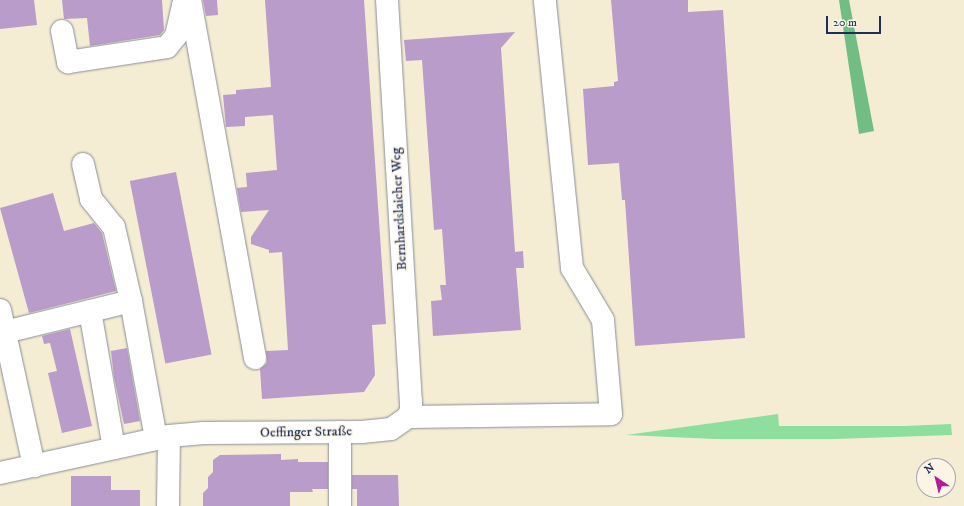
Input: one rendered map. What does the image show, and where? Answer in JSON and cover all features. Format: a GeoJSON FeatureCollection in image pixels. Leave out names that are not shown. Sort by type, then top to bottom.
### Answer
{"type":"FeatureCollection","features":[{"type":"Feature","properties":{"kind":"street","name":"Bernhardslaicher Weg"},"geometry":{"type":"LineString","coordinates":[[387,0],[411,401],[411,410],[408,418]]}},
{"type":"Feature","properties":{"kind":"street"},"geometry":{"type":"LineString","coordinates":[[408,418],[611,414],[603,320],[572,268],[545,0]]}},
{"type":"Feature","properties":{"kind":"street"},"geometry":{"type":"LineString","coordinates":[[62,31],[68,62],[167,47],[176,36],[183,4],[190,1],[255,358]]}},
{"type":"Feature","properties":{"kind":"street"},"geometry":{"type":"LineString","coordinates":[[83,164],[91,199],[114,227],[163,438],[168,506]]}},
{"type":"Feature","properties":{"kind":"street"},"geometry":{"type":"LineString","coordinates":[[5,332],[131,302]]}},
{"type":"Feature","properties":{"kind":"street"},"geometry":{"type":"LineString","coordinates":[[0,310],[34,466]]}},
{"type":"Feature","properties":{"kind":"street"},"geometry":{"type":"LineString","coordinates":[[90,311],[114,448]]}},
{"type":"Feature","properties":{"kind":"street","name":"Oeffinger Straße"},"geometry":{"type":"LineString","coordinates":[[0,473],[163,438],[204,433],[340,432],[390,429],[408,418]]}},
{"type":"Feature","properties":{"kind":"street"},"geometry":{"type":"LineString","coordinates":[[340,432],[340,506]]}},
{"type":"Feature","properties":{"kind":"green space"},"geometry":{"type":"Polygon","coordinates":[[[839,0],[849,0],[874,131],[859,134],[839,0]]]}},
{"type":"Feature","properties":{"kind":"green space"},"geometry":{"type":"Polygon","coordinates":[[[778,414],[779,426],[905,426],[951,424],[952,435],[835,439],[715,439],[626,435],[778,414]]]}},
{"type":"Feature","properties":{"kind":"building"},"geometry":{"type":"Polygon","coordinates":[[[0,0],[34,0],[37,25],[0,29],[0,0]]]}},
{"type":"Feature","properties":{"kind":"building"},"geometry":{"type":"Polygon","coordinates":[[[62,0],[162,0],[164,30],[160,35],[90,46],[87,18],[64,19],[62,0]]]}},
{"type":"Feature","properties":{"kind":"building"},"geometry":{"type":"Polygon","coordinates":[[[203,0],[217,0],[218,15],[206,16],[203,0]]]}},
{"type":"Feature","properties":{"kind":"building"},"geometry":{"type":"Polygon","coordinates":[[[265,0],[364,0],[386,324],[372,325],[375,375],[364,392],[262,399],[260,369],[267,363],[266,351],[288,350],[282,252],[269,253],[269,250],[251,244],[251,237],[269,210],[241,212],[237,188],[247,187],[246,173],[277,170],[273,115],[245,117],[245,126],[226,127],[223,95],[236,94],[236,90],[271,87],[265,0]]]}},
{"type":"Feature","properties":{"kind":"building"},"geometry":{"type":"Polygon","coordinates":[[[611,0],[688,0],[688,12],[723,10],[745,338],[635,346],[625,200],[622,200],[619,163],[588,165],[583,89],[614,86],[614,82],[618,81],[611,0]]]}},
{"type":"Feature","properties":{"kind":"building"},"geometry":{"type":"Polygon","coordinates":[[[515,32],[501,48],[515,252],[523,251],[524,268],[516,268],[521,330],[433,336],[431,301],[442,300],[440,285],[446,285],[442,229],[434,230],[422,60],[406,61],[404,40],[515,32]]]}},
{"type":"Feature","properties":{"kind":"building"},"geometry":{"type":"Polygon","coordinates":[[[176,172],[211,355],[165,364],[130,181],[176,172]]]}},
{"type":"Feature","properties":{"kind":"building"},"geometry":{"type":"Polygon","coordinates":[[[53,193],[64,231],[94,223],[102,233],[116,291],[29,313],[0,208],[53,193]]]}},
{"type":"Feature","properties":{"kind":"building"},"geometry":{"type":"Polygon","coordinates":[[[70,329],[92,426],[62,433],[48,373],[57,371],[50,343],[44,344],[42,336],[70,329]]]}},
{"type":"Feature","properties":{"kind":"building"},"geometry":{"type":"Polygon","coordinates":[[[127,348],[140,421],[124,424],[114,377],[111,351],[127,348]]]}},
{"type":"Feature","properties":{"kind":"building"},"geometry":{"type":"Polygon","coordinates":[[[281,454],[281,460],[298,459],[298,462],[328,462],[328,489],[312,489],[313,492],[290,492],[290,506],[203,506],[203,493],[208,488],[208,477],[213,472],[213,460],[220,455],[281,454]]]}},
{"type":"Feature","properties":{"kind":"building"},"geometry":{"type":"Polygon","coordinates":[[[352,475],[398,475],[399,506],[357,506],[357,489],[352,489],[352,475]]]}},
{"type":"Feature","properties":{"kind":"building"},"geometry":{"type":"Polygon","coordinates":[[[71,476],[111,476],[111,490],[140,490],[140,506],[71,506],[71,476]]]}}]}
